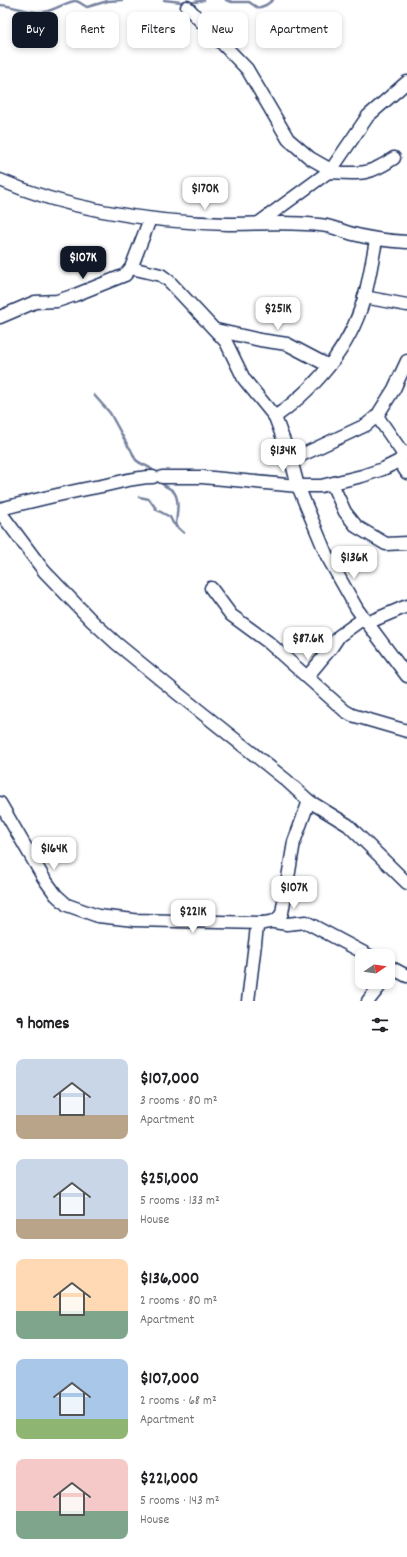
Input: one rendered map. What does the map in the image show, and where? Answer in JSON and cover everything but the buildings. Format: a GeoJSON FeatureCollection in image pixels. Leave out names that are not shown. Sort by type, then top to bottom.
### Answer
{"type":"FeatureCollection","features":[{"type":"Feature","properties":{"kind":"street"},"geometry":{"type":"LineString","coordinates":[[187,7],[247,69],[288,139],[310,158],[330,171],[354,174],[373,171],[394,158]]}},
{"type":"Feature","properties":{"kind":"street"},"geometry":{"type":"LineString","coordinates":[[260,222],[330,171],[368,116],[407,82]]}},
{"type":"Feature","properties":{"kind":"street"},"geometry":{"type":"LineString","coordinates":[[0,180],[48,198],[77,206],[150,219],[229,224],[260,222],[328,226],[376,240],[407,242]]}},
{"type":"Feature","properties":{"kind":"street"},"geometry":{"type":"LineString","coordinates":[[0,317],[28,304],[57,301],[99,287],[125,275],[131,268],[150,219]]}},
{"type":"Feature","properties":{"kind":"street"},"geometry":{"type":"LineString","coordinates":[[275,417],[312,388],[342,350],[364,297],[376,240]]}},
{"type":"Feature","properties":{"kind":"street"},"geometry":{"type":"LineString","coordinates":[[131,268],[161,275],[175,286],[180,295],[216,330],[226,342],[244,379],[275,417],[291,460],[298,486],[327,556],[365,621],[407,676]]}},
{"type":"Feature","properties":{"kind":"street"},"geometry":{"type":"LineString","coordinates":[[364,297],[407,305]]}},
{"type":"Feature","properties":{"kind":"street"},"geometry":{"type":"LineString","coordinates":[[216,330],[260,340],[287,344],[329,366]]}},
{"type":"Feature","properties":{"kind":"street"},"geometry":{"type":"LineString","coordinates":[[291,460],[366,425],[376,416],[394,389],[407,361]]}},
{"type":"Feature","properties":{"kind":"street"},"geometry":{"type":"LineString","coordinates":[[376,416],[403,456],[407,474]]}},
{"type":"Feature","properties":{"kind":"street"},"geometry":{"type":"LineString","coordinates":[[403,456],[362,476],[321,486],[298,486],[202,478],[157,477],[125,479],[95,488],[61,493],[0,510],[44,571],[92,621],[116,643],[286,780],[309,801],[348,825],[407,883]]}},
{"type":"Feature","properties":{"kind":"street"},"geometry":{"type":"LineString","coordinates":[[332,484],[345,512],[357,527],[386,544],[407,543]]}},
{"type":"Feature","properties":{"kind":"street"},"geometry":{"type":"LineString","coordinates":[[211,588],[231,615],[268,642],[352,716],[407,731]]}},
{"type":"Feature","properties":{"kind":"street"},"geometry":{"type":"LineString","coordinates":[[307,677],[339,636],[365,621],[407,606]]}},
{"type":"Feature","properties":{"kind":"street"},"geometry":{"type":"LineString","coordinates":[[248,1001],[257,927],[278,919],[282,913],[294,842],[309,801]]}},
{"type":"Feature","properties":{"kind":"street"},"geometry":{"type":"LineString","coordinates":[[0,803],[43,877],[56,895],[67,905],[98,916],[134,920],[287,924],[306,922],[357,949]]}},
{"type":"Feature","properties":{"kind":"street"},"geometry":{"type":"LineString","coordinates":[[395,972],[407,976]]}},
{"type":"Feature","properties":{"kind":"street"},"geometry":{"type":"LineString","coordinates":[[368,1001],[377,989]]}},
{"type":"Feature","properties":{"kind":"waterway"},"geometry":{"type":"LineString","coordinates":[[0,5],[44,12],[73,1],[77,1],[87,7],[108,1],[122,0]]}},
{"type":"Feature","properties":{"kind":"waterway"},"geometry":{"type":"LineString","coordinates":[[164,0],[190,3],[204,0]]}},
{"type":"Feature","properties":{"kind":"waterway"},"geometry":{"type":"LineString","coordinates":[[226,0],[232,2],[249,2],[258,8],[273,0]]}},
{"type":"Feature","properties":{"kind":"waterway"},"geometry":{"type":"LineString","coordinates":[[94,395],[110,413],[136,460],[151,468],[155,473]]}},
{"type":"Feature","properties":{"kind":"waterway"},"geometry":{"type":"LineString","coordinates":[[160,481],[173,491],[177,499],[178,508],[176,527]]}},
{"type":"Feature","properties":{"kind":"waterway"},"geometry":{"type":"LineString","coordinates":[[139,497],[149,499],[157,510],[170,517],[173,523],[184,533]]}}]}
